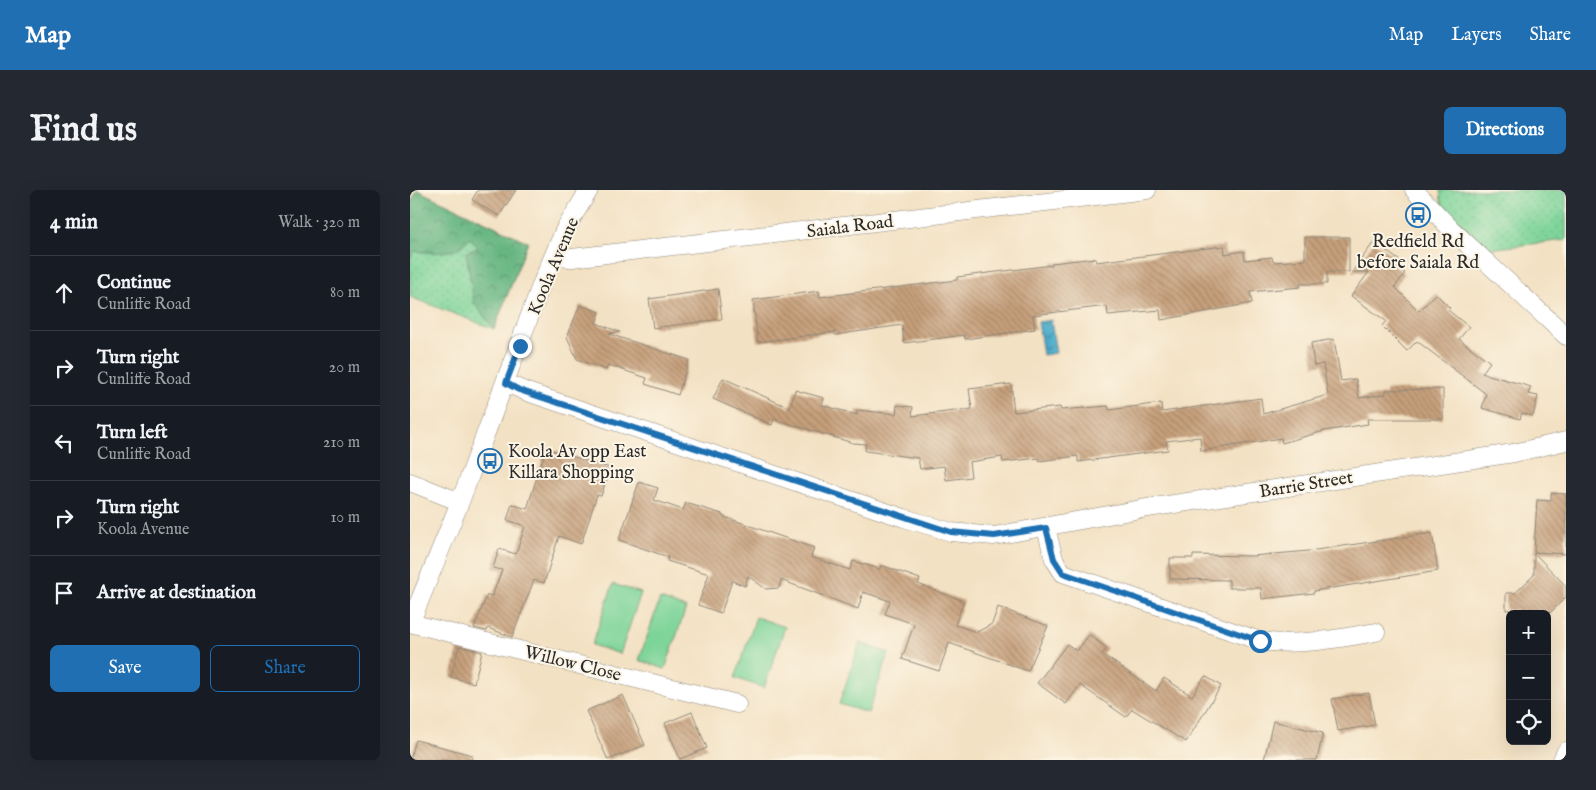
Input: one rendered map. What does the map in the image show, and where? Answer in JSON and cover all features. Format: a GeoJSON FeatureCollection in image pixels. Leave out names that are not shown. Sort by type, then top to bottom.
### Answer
{"type":"FeatureCollection","features":[{"type":"Feature","properties":{"kind":"street","name":"Koola Avenue"},"geometry":{"type":"LineString","coordinates":[[410,623],[460,502],[553,257],[564,231],[589,190]]}},
{"type":"Feature","properties":{"kind":"street","name":"Saiala Road"},"geometry":{"type":"LineString","coordinates":[[553,257],[572,258],[1147,190]]}},
{"type":"Feature","properties":{"kind":"street"},"geometry":{"type":"LineString","coordinates":[[1414,190],[1451,229],[1566,336]]}},
{"type":"Feature","properties":{"kind":"street","name":"Barrie Street"},"geometry":{"type":"LineString","coordinates":[[506,383],[527,392],[951,532],[994,536],[1046,528],[1141,509],[1514,453],[1566,441]]}},
{"type":"Feature","properties":{"kind":"street"},"geometry":{"type":"LineString","coordinates":[[410,482],[460,502]]}},
{"type":"Feature","properties":{"kind":"street"},"geometry":{"type":"LineString","coordinates":[[1046,528],[1054,559],[1063,573],[1260,641],[1286,644],[1313,643],[1376,632]]}},
{"type":"Feature","properties":{"kind":"street","name":"Willow Close"},"geometry":{"type":"LineString","coordinates":[[410,623],[736,704]]}},
{"type":"Feature","properties":{"kind":"street"},"geometry":{"type":"LineString","coordinates":[[1562,760],[1566,751]]}},
{"type":"Feature","properties":{"kind":"green space"},"geometry":{"type":"Polygon","coordinates":[[[417,190],[528,242],[494,329],[410,297],[410,206],[417,190]]]}},
{"type":"Feature","properties":{"kind":"green space"},"geometry":{"type":"Polygon","coordinates":[[[417,190],[528,242],[494,329],[474,303],[466,252],[478,248],[471,238],[456,250],[434,253],[414,251],[410,259],[410,206],[417,190]]]}},
{"type":"Feature","properties":{"kind":"green space"},"geometry":{"type":"Polygon","coordinates":[[[1440,190],[1566,190],[1566,240],[1488,249],[1445,208],[1441,201],[1440,190]]]}},
{"type":"Feature","properties":{"kind":"green space"},"geometry":{"type":"Polygon","coordinates":[[[613,584],[641,593],[620,654],[592,645],[613,584]]]}},
{"type":"Feature","properties":{"kind":"green space"},"geometry":{"type":"Polygon","coordinates":[[[660,599],[686,608],[665,669],[639,660],[660,599]]]}},
{"type":"Feature","properties":{"kind":"green space"},"geometry":{"type":"Polygon","coordinates":[[[756,617],[785,627],[764,688],[735,678],[756,617]]]}},
{"type":"Feature","properties":{"kind":"green space"},"geometry":{"type":"Polygon","coordinates":[[[860,643],[889,653],[868,713],[839,704],[860,643]]]}},
{"type":"Feature","properties":{"kind":"water"},"geometry":{"type":"Polygon","coordinates":[[[1051,320],[1056,353],[1043,355],[1038,322],[1051,320]]]}},
{"type":"Feature","properties":{"kind":"building"},"geometry":{"type":"Polygon","coordinates":[[[478,190],[516,190],[499,216],[472,200],[478,190]]]}},
{"type":"Feature","properties":{"kind":"building"},"geometry":{"type":"Polygon","coordinates":[[[1305,237],[1349,237],[1349,272],[1327,272],[1327,284],[1300,284],[1300,287],[1250,292],[1252,303],[1161,320],[1160,310],[1108,315],[1107,306],[1033,315],[1035,329],[965,339],[964,335],[904,343],[902,325],[835,335],[835,332],[758,342],[753,300],[819,291],[820,297],[957,280],[957,277],[1052,265],[1052,263],[1095,258],[1096,262],[1224,246],[1225,254],[1244,251],[1245,260],[1272,257],[1273,262],[1305,260],[1305,237]]]}},
{"type":"Feature","properties":{"kind":"building"},"geometry":{"type":"Polygon","coordinates":[[[1374,242],[1400,261],[1395,267],[1405,273],[1395,287],[1419,311],[1436,294],[1450,308],[1448,310],[1469,327],[1459,339],[1490,362],[1482,373],[1531,387],[1528,394],[1538,396],[1533,416],[1522,413],[1520,419],[1482,408],[1486,394],[1417,341],[1407,351],[1382,326],[1386,321],[1351,296],[1369,272],[1352,272],[1374,242]]]}},
{"type":"Feature","properties":{"kind":"building"},"geometry":{"type":"Polygon","coordinates":[[[718,289],[722,319],[653,328],[649,299],[718,289]]]}},
{"type":"Feature","properties":{"kind":"building"},"geometry":{"type":"Polygon","coordinates":[[[580,305],[600,312],[596,323],[620,332],[609,334],[689,360],[678,395],[645,384],[647,378],[608,365],[606,370],[577,359],[567,337],[580,305]]]}},
{"type":"Feature","properties":{"kind":"building"},"geometry":{"type":"Polygon","coordinates":[[[1334,339],[1341,381],[1356,379],[1359,398],[1386,394],[1386,390],[1443,389],[1443,419],[1367,419],[1368,424],[1324,431],[1282,443],[1281,438],[1201,451],[1200,437],[1166,441],[1168,450],[1078,462],[1078,456],[1039,461],[1039,458],[1003,462],[1002,457],[969,462],[971,477],[946,480],[944,466],[920,469],[918,458],[865,451],[866,444],[853,443],[774,419],[772,425],[713,399],[723,378],[790,408],[795,390],[824,398],[822,405],[857,415],[857,410],[896,414],[897,405],[913,407],[912,416],[972,409],[969,389],[1011,384],[1014,412],[1060,407],[1061,410],[1108,406],[1109,410],[1161,403],[1162,412],[1261,398],[1263,414],[1328,395],[1323,364],[1314,366],[1311,343],[1334,339]]]}},
{"type":"Feature","properties":{"kind":"building"},"geometry":{"type":"Polygon","coordinates":[[[546,448],[610,468],[601,496],[597,495],[581,544],[559,536],[544,583],[534,580],[512,637],[488,628],[487,631],[474,628],[487,595],[492,596],[502,570],[493,568],[499,549],[516,554],[525,526],[507,520],[512,504],[527,509],[546,448]]]}},
{"type":"Feature","properties":{"kind":"building"},"geometry":{"type":"Polygon","coordinates":[[[639,482],[658,488],[654,500],[683,510],[686,503],[722,514],[722,516],[814,548],[811,557],[850,570],[853,561],[880,569],[881,565],[920,579],[918,584],[964,601],[955,625],[977,632],[992,624],[998,607],[1048,626],[1028,671],[949,643],[939,671],[902,659],[914,624],[885,614],[890,601],[863,592],[858,609],[781,580],[779,588],[766,589],[748,576],[745,586],[732,581],[721,613],[698,605],[709,574],[667,561],[668,557],[619,540],[639,482]]]}},
{"type":"Feature","properties":{"kind":"building"},"geometry":{"type":"Polygon","coordinates":[[[1551,493],[1566,494],[1566,554],[1534,552],[1537,500],[1551,501],[1551,493]]]}},
{"type":"Feature","properties":{"kind":"building"},"geometry":{"type":"Polygon","coordinates":[[[1432,533],[1438,571],[1314,591],[1314,593],[1262,599],[1261,588],[1229,588],[1229,580],[1170,579],[1170,558],[1193,558],[1193,555],[1252,556],[1309,551],[1432,533]]]}},
{"type":"Feature","properties":{"kind":"building"},"geometry":{"type":"Polygon","coordinates":[[[1534,553],[1566,586],[1566,597],[1551,612],[1551,610],[1506,610],[1506,593],[1515,593],[1534,575],[1534,553]]]}},
{"type":"Feature","properties":{"kind":"building"},"geometry":{"type":"Polygon","coordinates":[[[1089,635],[1107,648],[1102,654],[1156,691],[1164,678],[1192,696],[1205,676],[1221,686],[1186,742],[1132,709],[1126,717],[1080,685],[1066,704],[1037,683],[1067,644],[1077,651],[1089,635]]]}},
{"type":"Feature","properties":{"kind":"building"},"geometry":{"type":"Polygon","coordinates":[[[459,646],[482,652],[474,683],[451,677],[459,646]]]}},
{"type":"Feature","properties":{"kind":"building"},"geometry":{"type":"Polygon","coordinates":[[[1369,693],[1375,725],[1338,731],[1332,699],[1369,693]]]}},
{"type":"Feature","properties":{"kind":"building"},"geometry":{"type":"Polygon","coordinates":[[[623,695],[645,745],[608,760],[586,711],[623,695]]]}},
{"type":"Feature","properties":{"kind":"building"},"geometry":{"type":"Polygon","coordinates":[[[692,712],[707,748],[680,759],[665,723],[692,712]]]}},
{"type":"Feature","properties":{"kind":"building"},"geometry":{"type":"Polygon","coordinates":[[[1273,721],[1323,733],[1317,760],[1264,760],[1273,721]]]}},
{"type":"Feature","properties":{"kind":"building"},"geometry":{"type":"Polygon","coordinates":[[[416,740],[472,755],[472,760],[410,760],[416,740]]]}},
{"type":"Feature","properties":{"kind":"place","name":"Redfield Rd before Saiala Rd"},"geometry":{"type":"Point","coordinates":[1418,215]}},
{"type":"Feature","properties":{"kind":"place","name":"Koola Av opp East Killara Shopping"},"geometry":{"type":"Point","coordinates":[490,461]}},
{"type":"Feature","properties":{"kind":"route"},"geometry":{"type":"LineString","coordinates":[[520,346],[506,383],[519,390],[951,532],[994,536],[1046,528],[1054,559],[1063,573],[1260,641]]}}]}
